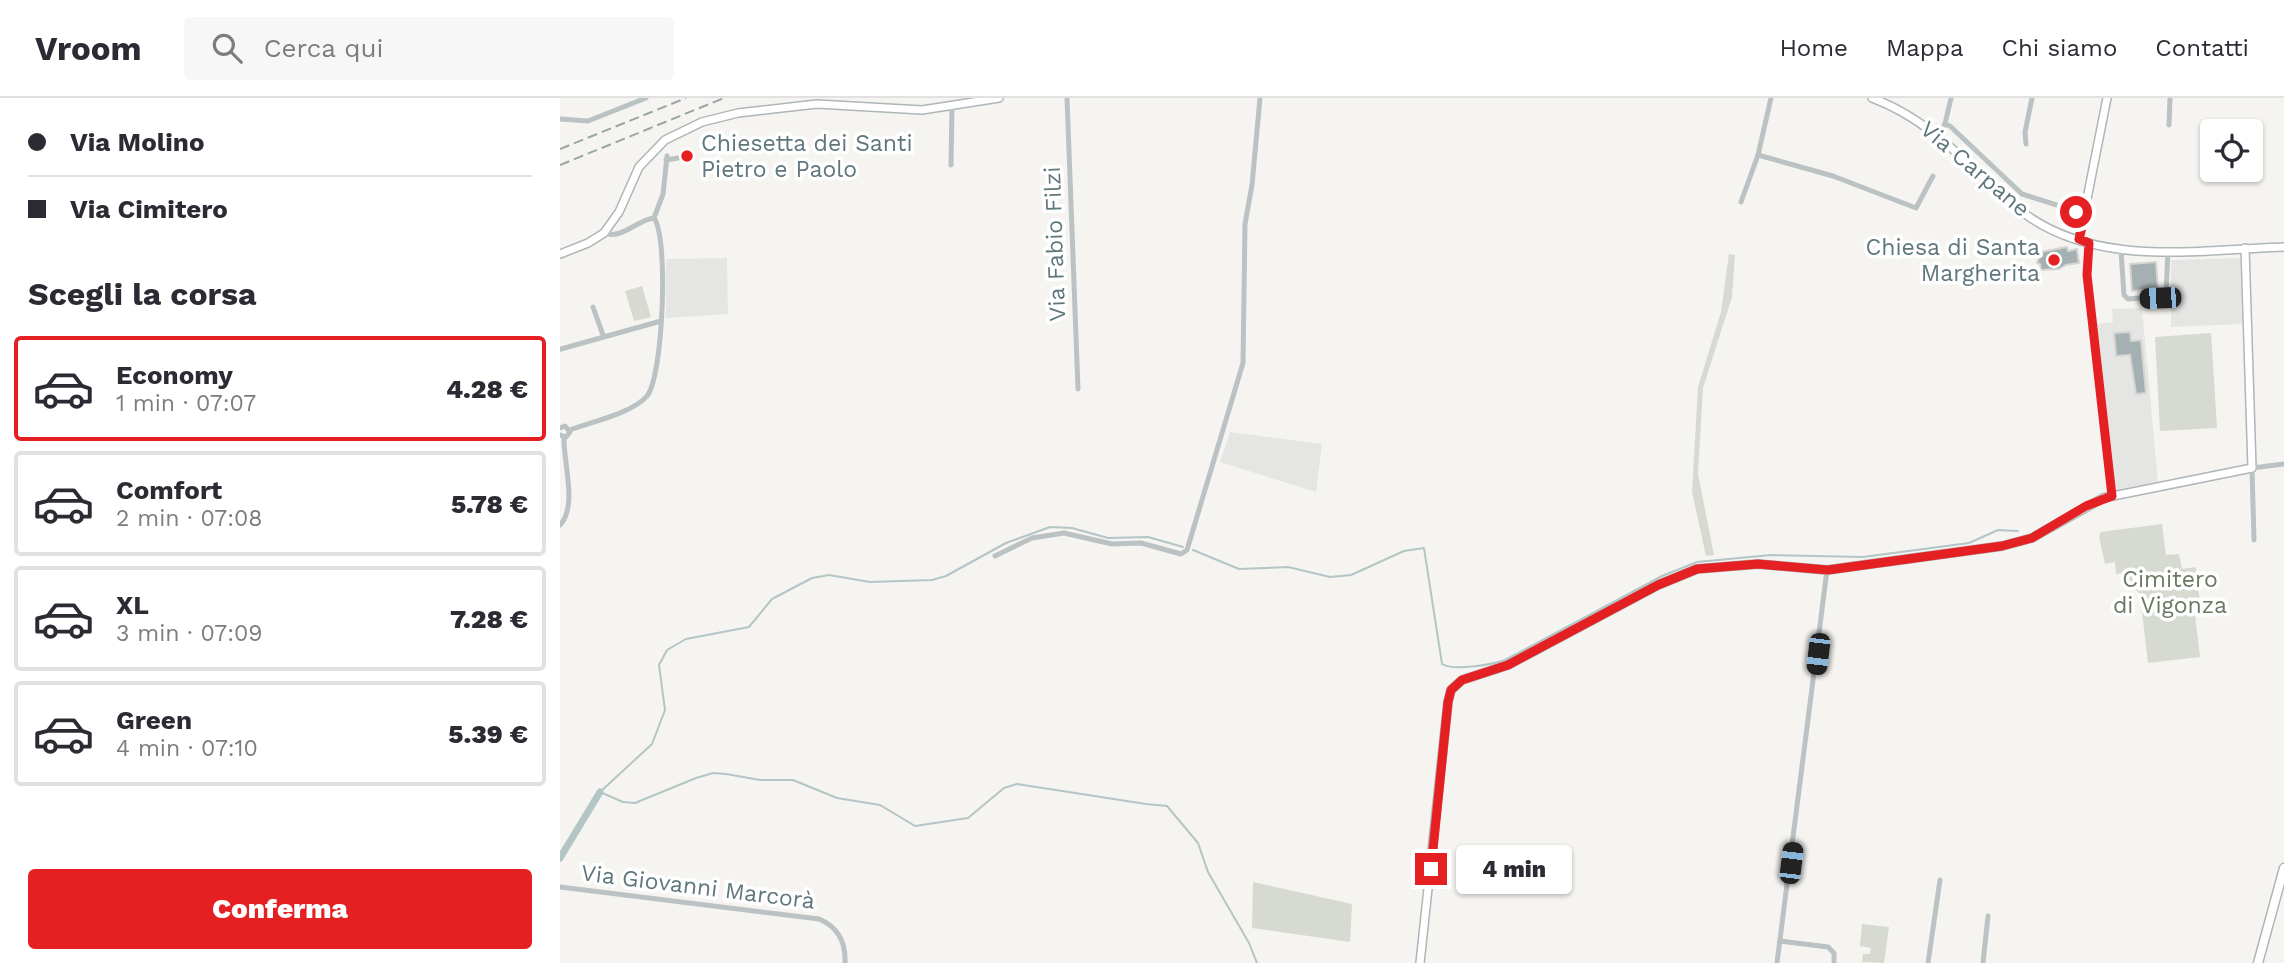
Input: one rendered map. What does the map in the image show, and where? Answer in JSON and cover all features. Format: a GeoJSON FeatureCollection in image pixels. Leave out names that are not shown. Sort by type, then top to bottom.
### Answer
{"type":"FeatureCollection","features":[{"type":"Feature","properties":{"kind":"main road"},"geometry":{"type":"LineString","coordinates":[[2258,963],[2284,868]]}},
{"type":"Feature","properties":{"kind":"street"},"geometry":{"type":"LineString","coordinates":[[560,119],[588,121],[646,98]]}},
{"type":"Feature","properties":{"kind":"street"},"geometry":{"type":"LineString","coordinates":[[560,254],[588,243],[604,233],[620,212],[639,167],[665,140],[687,127],[738,113],[817,104],[909,110],[952,107],[999,98]]}},
{"type":"Feature","properties":{"kind":"street","name":"Via Fabio Filzi"},"geometry":{"type":"LineString","coordinates":[[1067,98],[1078,388]]}},
{"type":"Feature","properties":{"kind":"street"},"geometry":{"type":"LineString","coordinates":[[995,556],[1040,536],[1063,533],[1112,544],[1142,543],[1181,554],[1187,550],[1243,363],[1245,224],[1254,177],[1260,98]]}},
{"type":"Feature","properties":{"kind":"street"},"geometry":{"type":"LineString","coordinates":[[1741,202],[1758,155],[1771,98]]}},
{"type":"Feature","properties":{"kind":"street","name":"Via Carpane"},"geometry":{"type":"LineString","coordinates":[[1872,98],[1925,124],[2021,210],[2089,243],[2122,251],[2284,247]]}},
{"type":"Feature","properties":{"kind":"street"},"geometry":{"type":"LineString","coordinates":[[1939,135],[1945,124],[1951,98]]}},
{"type":"Feature","properties":{"kind":"street"},"geometry":{"type":"LineString","coordinates":[[2026,144],[2025,132],[2032,98]]}},
{"type":"Feature","properties":{"kind":"street"},"geometry":{"type":"LineString","coordinates":[[2079,239],[2107,98]]}},
{"type":"Feature","properties":{"kind":"street"},"geometry":{"type":"LineString","coordinates":[[2169,125],[2170,98]]}},
{"type":"Feature","properties":{"kind":"street"},"geometry":{"type":"LineString","coordinates":[[951,165],[952,107]]}},
{"type":"Feature","properties":{"kind":"street","name":"Via Carpane"},"geometry":{"type":"LineString","coordinates":[[1945,124],[2028,197],[2085,214]]}},
{"type":"Feature","properties":{"kind":"street"},"geometry":{"type":"LineString","coordinates":[[1758,155],[1833,176],[1916,208],[1933,176]]}},
{"type":"Feature","properties":{"kind":"street"},"geometry":{"type":"LineString","coordinates":[[570,430],[629,409],[649,394],[661,321],[662,242],[654,218],[663,194],[666,158],[678,158]]}},
{"type":"Feature","properties":{"kind":"street"},"geometry":{"type":"LineString","coordinates":[[2021,210],[2028,197]]}},
{"type":"Feature","properties":{"kind":"street"},"geometry":{"type":"LineString","coordinates":[[604,233],[616,234],[654,218]]}},
{"type":"Feature","properties":{"kind":"street"},"geometry":{"type":"LineString","coordinates":[[2089,243],[2086,265],[2112,496]]}},
{"type":"Feature","properties":{"kind":"street"},"geometry":{"type":"LineString","coordinates":[[2245,248],[2254,540]]}},
{"type":"Feature","properties":{"kind":"street"},"geometry":{"type":"LineString","coordinates":[[2122,251],[2124,297],[2144,299],[2160,298],[2167,294],[2168,250]]}},
{"type":"Feature","properties":{"kind":"street"},"geometry":{"type":"LineString","coordinates":[[593,307],[603,335]]}},
{"type":"Feature","properties":{"kind":"street"},"geometry":{"type":"LineString","coordinates":[[561,349],[603,335],[661,321]]}},
{"type":"Feature","properties":{"kind":"street"},"geometry":{"type":"LineString","coordinates":[[560,427],[565,426],[570,430]]}},
{"type":"Feature","properties":{"kind":"street"},"geometry":{"type":"LineString","coordinates":[[560,524],[566,519],[569,502],[562,436],[569,435],[570,430]]}},
{"type":"Feature","properties":{"kind":"street"},"geometry":{"type":"LineString","coordinates":[[1420,963],[1448,702],[1454,685],[1462,680],[1508,665],[1658,585],[1697,569],[1758,564],[1828,570],[2015,543],[2038,535],[2095,501],[2112,496],[2284,464]]}},
{"type":"Feature","properties":{"kind":"street"},"geometry":{"type":"LineString","coordinates":[[1777,963],[1828,570]]}},
{"type":"Feature","properties":{"kind":"street"},"geometry":{"type":"LineString","coordinates":[[1928,963],[1940,880]]}},
{"type":"Feature","properties":{"kind":"street","name":"Via Giovanni Marcorà"},"geometry":{"type":"LineString","coordinates":[[560,887],[819,919],[833,927],[841,938],[845,963]]}},
{"type":"Feature","properties":{"kind":"street"},"geometry":{"type":"LineString","coordinates":[[1983,963],[1988,916]]}},
{"type":"Feature","properties":{"kind":"street"},"geometry":{"type":"LineString","coordinates":[[1780,941],[1828,947],[1834,953],[1834,963]]}},
{"type":"Feature","properties":{"kind":"shaded area"},"geometry":{"type":"Polygon","coordinates":[[[727,258],[728,314],[666,318],[666,259],[727,258]]]}},
{"type":"Feature","properties":{"kind":"shaded area"},"geometry":{"type":"Polygon","coordinates":[[[2240,258],[2242,324],[2171,327],[2171,260],[2240,258]]]}},
{"type":"Feature","properties":{"kind":"shaded area"},"geometry":{"type":"Polygon","coordinates":[[[2142,308],[2158,482],[2116,490],[2097,324],[2113,322],[2112,309],[2142,308]]]}},
{"type":"Feature","properties":{"kind":"shaded area"},"geometry":{"type":"Polygon","coordinates":[[[1230,432],[1322,444],[1316,492],[1220,462],[1230,432]]]}},
{"type":"Feature","properties":{"kind":"green space"},"geometry":{"type":"Polygon","coordinates":[[[1729,254],[1735,255],[1732,297],[1703,388],[1698,474],[1714,555],[1706,556],[1692,492],[1698,387],[1721,312],[1729,254]]]}},
{"type":"Feature","properties":{"kind":"green space"},"geometry":{"type":"Polygon","coordinates":[[[642,286],[651,317],[634,321],[625,291],[642,286]]]}},
{"type":"Feature","properties":{"kind":"green space"},"geometry":{"type":"Polygon","coordinates":[[[2211,333],[2217,428],[2160,431],[2155,337],[2211,333]]]}},
{"type":"Feature","properties":{"kind":"green space","name":"Cimitero di Vigonza"},"geometry":{"type":"Polygon","coordinates":[[[2162,524],[2166,555],[2179,554],[2182,569],[2196,567],[2200,605],[2194,606],[2200,657],[2148,663],[2142,612],[2146,611],[2144,598],[2126,580],[2126,573],[2116,574],[2115,562],[2105,564],[2099,536],[2101,532],[2162,524]]]}},
{"type":"Feature","properties":{"kind":"green space"},"geometry":{"type":"Polygon","coordinates":[[[1253,882],[1352,904],[1350,942],[1252,928],[1253,882]]]}},
{"type":"Feature","properties":{"kind":"green space"},"geometry":{"type":"Polygon","coordinates":[[[1862,924],[1889,927],[1884,963],[1862,962],[1863,954],[1870,954],[1871,948],[1860,946],[1862,924]]]}},
{"type":"Feature","properties":{"kind":"building","name":"Chiesa di Santa Margherita"},"geometry":{"type":"Polygon","coordinates":[[[2067,247],[2068,251],[2077,249],[2079,263],[2059,269],[2041,270],[2040,264],[2037,263],[2040,252],[2067,247]]]}},
{"type":"Feature","properties":{"kind":"building"},"geometry":{"type":"Polygon","coordinates":[[[2156,262],[2158,289],[2132,291],[2130,264],[2156,262]]]}},
{"type":"Feature","properties":{"kind":"building"},"geometry":{"type":"Polygon","coordinates":[[[2130,332],[2131,341],[2141,340],[2146,393],[2136,394],[2130,355],[2116,356],[2114,333],[2130,332]]]}},
{"type":"Feature","properties":{"kind":"waterway"},"geometry":{"type":"LineString","coordinates":[[1183,547],[1148,537],[1108,538],[1072,528],[1050,527],[1006,543],[946,576],[932,580],[870,582],[829,575],[812,578],[772,599],[749,627],[686,639],[667,650],[659,665],[665,710],[652,744],[600,792],[623,802],[635,803],[713,773],[760,780],[793,780],[837,798],[880,805],[915,826],[968,818],[1004,788],[1017,784],[1167,806],[1198,843],[1208,872],[1249,943],[1257,963]]}},
{"type":"Feature","properties":{"kind":"waterway"},"geometry":{"type":"LineString","coordinates":[[1193,550],[1239,569],[1288,567],[1330,577],[1351,575],[1404,551],[1424,548],[1442,664],[1463,667],[1505,660],[1662,576],[1697,562],[1771,555],[1863,557],[1969,543],[1998,530],[2018,531]]}},
{"type":"Feature","properties":{"kind":"waterway"},"geometry":{"type":"LineString","coordinates":[[560,858],[600,792]]}},
{"type":"Feature","properties":{"kind":"railway"},"geometry":{"type":"LineString","coordinates":[[560,149],[686,98]]}},
{"type":"Feature","properties":{"kind":"railway"},"geometry":{"type":"LineString","coordinates":[[560,165],[724,98]]}},
{"type":"Feature","properties":{"kind":"place","name":"Chiesetta dei Santi Pietro e Paolo"},"geometry":{"type":"Point","coordinates":[687,156]}},
{"type":"Feature","properties":{"kind":"place","name":"Chiesa di Santa Margherita"},"geometry":{"type":"Point","coordinates":[2054,260]}},
{"type":"Feature","properties":{"kind":"route"},"geometry":{"type":"LineString","coordinates":[[1431,869],[1449,695],[1454,685],[1462,680],[1508,665],[1658,585],[1697,569],[1776,564],[1828,570],[2002,546],[2032,538],[2095,501],[2112,496],[2087,275],[2089,243],[2079,239],[2085,214],[2076,212]]}}]}
